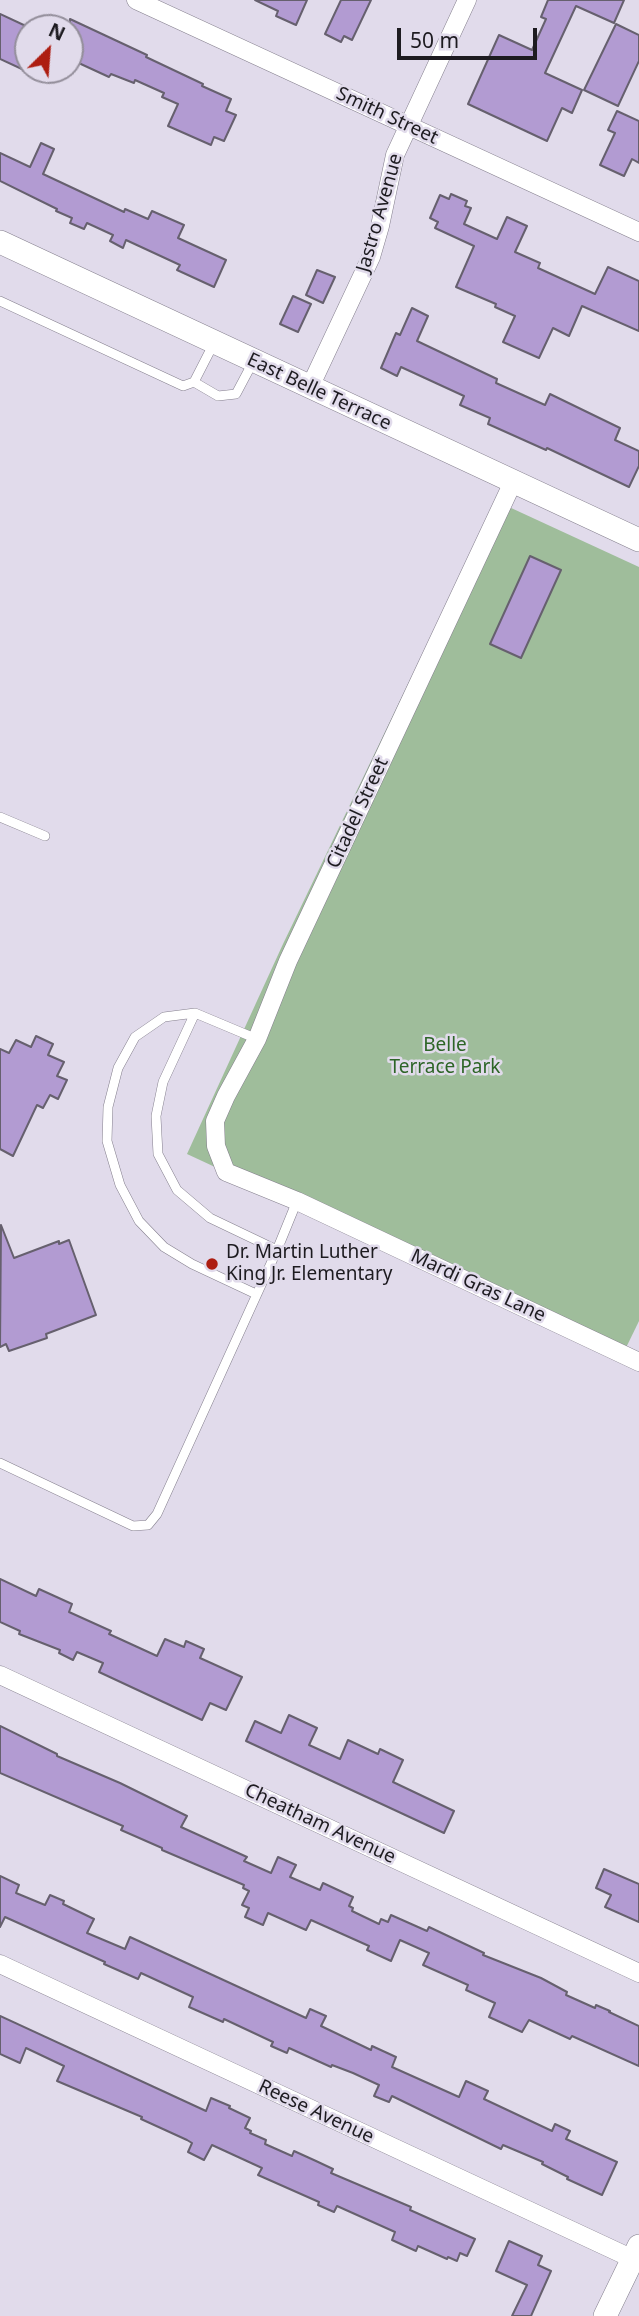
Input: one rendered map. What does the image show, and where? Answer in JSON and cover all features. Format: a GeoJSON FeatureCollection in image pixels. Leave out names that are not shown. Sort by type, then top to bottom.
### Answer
{"type":"FeatureCollection","features":[{"type":"Feature","properties":{"kind":"street","name":"Smith Street"},"geometry":{"type":"LineString","coordinates":[[136,0],[639,232]]}},
{"type":"Feature","properties":{"kind":"street","name":"Jastro Avenue"},"geometry":{"type":"LineString","coordinates":[[310,387],[371,257],[395,155],[407,125],[467,0]]}},
{"type":"Feature","properties":{"kind":"street","name":"East Belle Terrace"},"geometry":{"type":"LineString","coordinates":[[0,242],[639,540]]}},
{"type":"Feature","properties":{"kind":"street","name":"Citadel Street"},"geometry":{"type":"LineString","coordinates":[[216,1146],[215,1121],[257,1039],[288,961],[513,482]]}},
{"type":"Feature","properties":{"kind":"street","name":"Mardi Gras Lane"},"geometry":{"type":"LineString","coordinates":[[216,1146],[226,1172],[297,1201],[639,1362]]}},
{"type":"Feature","properties":{"kind":"street","name":"Cheatham Avenue"},"geometry":{"type":"LineString","coordinates":[[0,1675],[639,1973]]}},
{"type":"Feature","properties":{"kind":"street","name":"Reese Avenue"},"geometry":{"type":"LineString","coordinates":[[0,1964],[636,2252]]}},
{"type":"Feature","properties":{"kind":"street"},"geometry":{"type":"LineString","coordinates":[[605,2316],[636,2252]]}},
{"type":"Feature","properties":{"kind":"lane"},"geometry":{"type":"LineString","coordinates":[[0,301],[183,386],[194,382],[215,343]]}},
{"type":"Feature","properties":{"kind":"lane"},"geometry":{"type":"LineString","coordinates":[[194,382],[218,396],[236,394],[254,361]]}},
{"type":"Feature","properties":{"kind":"lane"},"geometry":{"type":"LineString","coordinates":[[0,817],[45,836]]}},
{"type":"Feature","properties":{"kind":"lane"},"geometry":{"type":"LineString","coordinates":[[195,1013],[163,1082],[156,1116],[158,1154],[177,1190],[210,1218],[277,1250]]}},
{"type":"Feature","properties":{"kind":"lane"},"geometry":{"type":"LineString","coordinates":[[256,1294],[192,1264],[164,1247],[147,1230],[139,1221],[120,1185],[107,1141],[108,1107],[118,1068],[135,1037],[164,1017],[195,1013],[257,1039]]}},
{"type":"Feature","properties":{"kind":"lane"},"geometry":{"type":"LineString","coordinates":[[0,1463],[133,1526],[148,1525],[157,1514],[297,1201]]}},
{"type":"Feature","properties":{"kind":"green space","name":"Belle Terrace Park"},"geometry":{"type":"Polygon","coordinates":[[[496,501],[639,567],[639,1321],[622,1356],[187,1154],[283,944],[496,501]]]}},
{"type":"Feature","properties":{"kind":"building"},"geometry":{"type":"Polygon","coordinates":[[[255,0],[307,0],[296,25],[276,16],[278,11],[255,0]]]}},
{"type":"Feature","properties":{"kind":"building"},"geometry":{"type":"Polygon","coordinates":[[[341,0],[371,0],[352,40],[344,36],[341,42],[325,34],[341,0]]]}},
{"type":"Feature","properties":{"kind":"building"},"geometry":{"type":"Polygon","coordinates":[[[548,0],[624,0],[614,23],[576,6],[545,73],[582,90],[572,113],[562,108],[547,141],[468,104],[499,35],[532,50],[546,19],[541,17],[548,0]]]}},
{"type":"Feature","properties":{"kind":"building"},"geometry":{"type":"Polygon","coordinates":[[[0,14],[14,20],[14,65],[0,59],[0,14]]]}},
{"type":"Feature","properties":{"kind":"building"},"geometry":{"type":"Polygon","coordinates":[[[616,24],[639,35],[639,61],[618,106],[584,90],[616,24]]]}},
{"type":"Feature","properties":{"kind":"building"},"geometry":{"type":"Polygon","coordinates":[[[84,26],[231,99],[226,111],[236,115],[224,141],[214,137],[211,145],[168,126],[178,104],[162,97],[164,93],[135,80],[134,83],[111,74],[109,77],[84,65],[84,26]]]}},
{"type":"Feature","properties":{"kind":"building"},"geometry":{"type":"Polygon","coordinates":[[[617,111],[639,121],[639,163],[632,159],[624,176],[600,165],[615,133],[608,130],[617,111]]]}},
{"type":"Feature","properties":{"kind":"building"},"geometry":{"type":"Polygon","coordinates":[[[41,143],[54,149],[43,174],[124,212],[125,209],[148,219],[152,211],[184,225],[178,238],[226,260],[214,287],[177,270],[180,265],[126,240],[123,248],[110,241],[113,235],[87,223],[84,229],[70,223],[72,218],[56,211],[57,209],[0,181],[0,153],[30,167],[41,143]]]}},
{"type":"Feature","properties":{"kind":"building"},"geometry":{"type":"Polygon","coordinates":[[[451,194],[467,201],[465,206],[471,208],[464,224],[497,239],[507,217],[527,226],[515,252],[540,263],[538,268],[595,294],[608,267],[639,281],[639,331],[582,306],[569,336],[553,328],[539,358],[503,342],[515,316],[495,307],[496,304],[456,287],[474,246],[435,228],[438,222],[430,218],[440,195],[449,199],[451,194]]]}},
{"type":"Feature","properties":{"kind":"building"},"geometry":{"type":"Polygon","coordinates":[[[317,270],[335,277],[323,303],[306,295],[317,270]]]}},
{"type":"Feature","properties":{"kind":"building"},"geometry":{"type":"Polygon","coordinates":[[[293,296],[311,304],[298,332],[280,324],[293,296]]]}},
{"type":"Feature","properties":{"kind":"building"},"geometry":{"type":"Polygon","coordinates":[[[412,308],[428,316],[417,341],[497,379],[496,383],[545,405],[550,394],[620,428],[615,440],[639,451],[639,466],[629,487],[547,448],[546,450],[488,424],[490,418],[460,405],[464,396],[401,367],[397,376],[381,368],[396,333],[400,335],[412,308]]]}},
{"type":"Feature","properties":{"kind":"building"},"geometry":{"type":"Polygon","coordinates":[[[530,556],[561,570],[521,658],[490,644],[530,556]]]}},
{"type":"Feature","properties":{"kind":"building"},"geometry":{"type":"Polygon","coordinates":[[[36,1036],[53,1044],[48,1055],[64,1062],[57,1076],[67,1080],[58,1099],[50,1095],[43,1108],[37,1105],[13,1156],[0,1149],[0,1049],[9,1053],[16,1040],[31,1047],[36,1036]]]}},
{"type":"Feature","properties":{"kind":"building"},"geometry":{"type":"Polygon","coordinates":[[[1,1225],[14,1258],[59,1241],[59,1244],[69,1240],[96,1315],[46,1334],[47,1338],[9,1351],[6,1344],[0,1347],[1,1225]]]}},
{"type":"Feature","properties":{"kind":"building"},"geometry":{"type":"Polygon","coordinates":[[[0,1579],[36,1596],[39,1589],[72,1604],[69,1612],[157,1656],[165,1639],[184,1647],[186,1641],[204,1649],[200,1658],[242,1677],[226,1710],[210,1703],[202,1720],[99,1672],[103,1663],[77,1652],[73,1660],[59,1653],[60,1650],[19,1634],[20,1631],[0,1622],[0,1579]]]}},
{"type":"Feature","properties":{"kind":"building"},"geometry":{"type":"Polygon","coordinates":[[[289,1715],[317,1728],[309,1745],[340,1759],[348,1740],[378,1754],[380,1749],[403,1760],[393,1782],[454,1811],[444,1833],[246,1741],[255,1721],[281,1733],[289,1715]]]}},
{"type":"Feature","properties":{"kind":"building"},"geometry":{"type":"Polygon","coordinates":[[[0,1726],[57,1756],[187,1816],[181,1827],[247,1857],[244,1861],[271,1873],[278,1857],[296,1865],[290,1877],[320,1890],[323,1883],[353,1897],[349,1906],[353,1908],[352,1911],[379,1924],[381,1919],[388,1922],[391,1915],[427,1931],[429,1927],[484,1953],[483,1955],[541,1978],[567,1992],[566,1995],[595,2008],[596,2005],[639,2026],[639,2066],[529,2020],[522,2032],[489,2017],[495,2003],[466,1990],[468,1985],[423,1965],[429,1953],[400,1940],[391,1961],[367,1950],[369,1946],[311,1920],[306,1930],[268,1913],[263,1925],[245,1917],[249,1908],[242,1905],[249,1891],[243,1888],[244,1885],[162,1850],[121,1830],[123,1826],[0,1773],[0,1726]]]}},
{"type":"Feature","properties":{"kind":"building"},"geometry":{"type":"Polygon","coordinates":[[[604,1869],[639,1884],[639,1922],[605,1907],[611,1895],[596,1888],[604,1869]]]}},
{"type":"Feature","properties":{"kind":"building"},"geometry":{"type":"Polygon","coordinates":[[[0,1876],[19,1885],[16,1893],[45,1905],[50,1895],[94,1919],[87,1933],[125,1949],[130,1937],[306,2018],[310,2009],[326,2016],[321,2026],[371,2050],[372,2046],[396,2057],[392,2067],[459,2097],[466,2081],[488,2091],[484,2099],[552,2131],[555,2124],[570,2131],[566,2139],[617,2162],[602,2195],[567,2179],[568,2177],[542,2164],[543,2162],[503,2145],[501,2149],[392,2096],[389,2102],[374,2096],[379,2085],[353,2073],[332,2065],[331,2067],[289,2048],[287,2053],[271,2046],[273,2042],[224,2019],[223,2022],[189,2007],[193,1997],[141,1973],[138,1979],[5,1917],[0,1927],[0,1876]]]}},
{"type":"Feature","properties":{"kind":"building"},"geometry":{"type":"Polygon","coordinates":[[[0,2016],[206,2111],[211,2098],[230,2106],[229,2108],[250,2118],[245,2128],[266,2140],[265,2144],[292,2156],[294,2151],[333,2169],[331,2173],[411,2207],[410,2210],[475,2239],[467,2256],[460,2253],[457,2261],[418,2246],[416,2251],[392,2240],[395,2232],[337,2206],[334,2212],[318,2205],[319,2202],[258,2175],[262,2168],[212,2145],[204,2160],[188,2152],[192,2143],[187,2140],[141,2119],[142,2117],[57,2081],[64,2066],[26,2048],[20,2063],[0,2054],[0,2016]]]}},
{"type":"Feature","properties":{"kind":"building"},"geometry":{"type":"Polygon","coordinates":[[[509,2241],[542,2256],[538,2265],[551,2271],[531,2316],[512,2316],[527,2285],[496,2271],[509,2241]]]}},
{"type":"Feature","properties":{"kind":"place","name":"Dr. Martin Luther King Jr. Elementary"},"geometry":{"type":"Point","coordinates":[212,1264]}}]}
